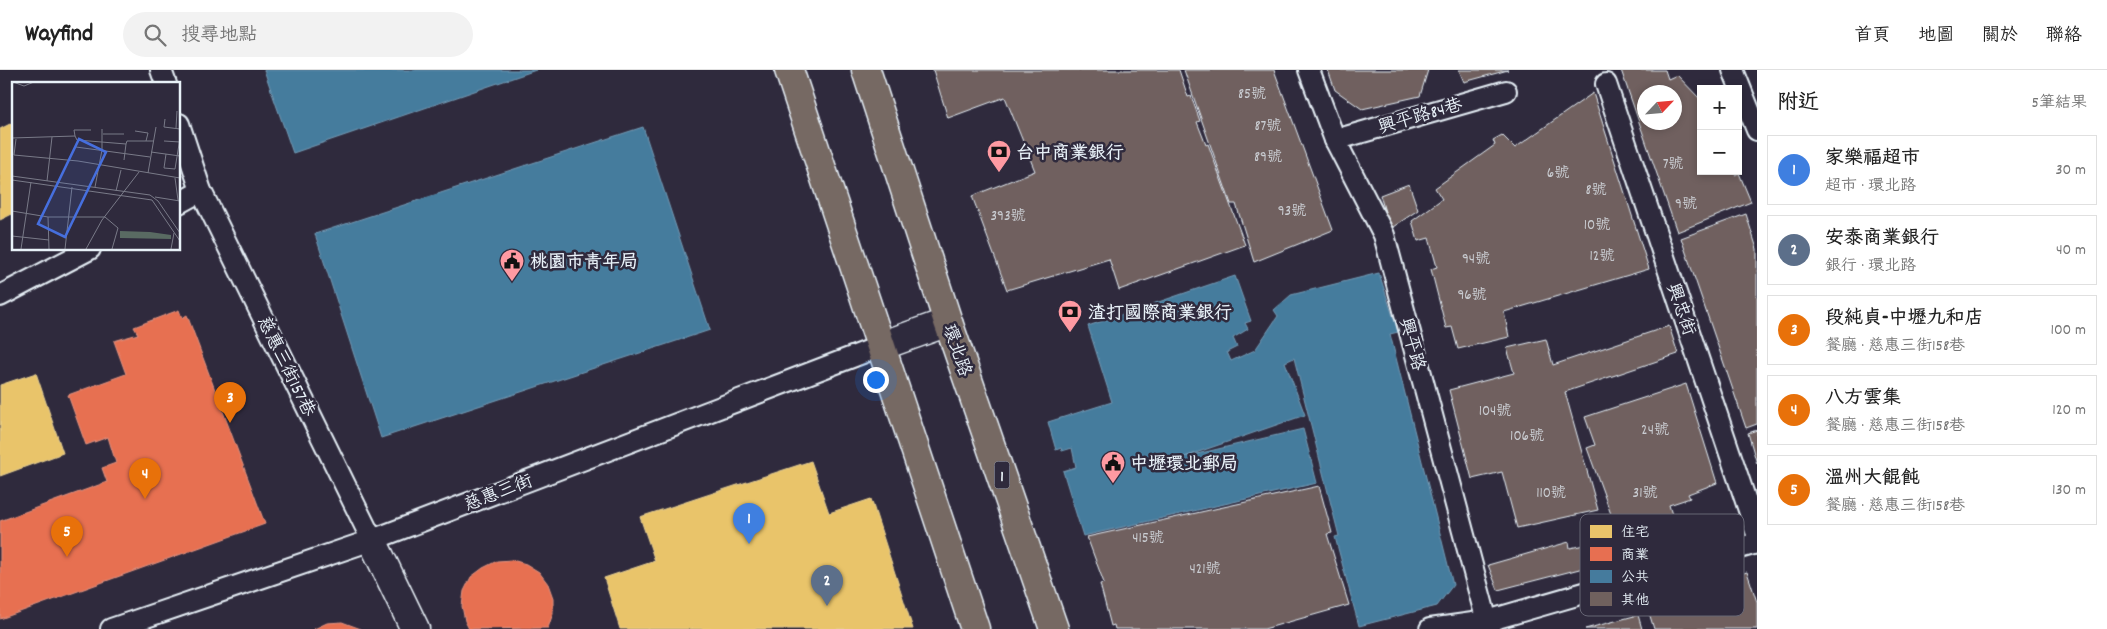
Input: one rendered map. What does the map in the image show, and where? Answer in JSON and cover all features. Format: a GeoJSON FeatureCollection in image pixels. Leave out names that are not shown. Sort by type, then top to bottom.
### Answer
{"type":"FeatureCollection","features":[{"type":"Feature","properties":{"kind":"main road"},"geometry":{"type":"LineString","coordinates":[[789,70],[975,629]]}},
{"type":"Feature","properties":{"kind":"main road","name":"環北路"},"geometry":{"type":"LineString","coordinates":[[866,70],[948,322],[1054,629]]}},
{"type":"Feature","properties":{"kind":"street"},"geometry":{"type":"LineString","coordinates":[[881,346],[948,322]]}},
{"type":"Feature","properties":{"kind":"street"},"geometry":{"type":"LineString","coordinates":[[372,540],[415,629]]}},
{"type":"Feature","properties":{"kind":"lane"},"geometry":{"type":"LineString","coordinates":[[161,70],[165,82]]}},
{"type":"Feature","properties":{"kind":"lane","name":"興平路"},"geometry":{"type":"LineString","coordinates":[[1308,70],[1335,140],[1384,235],[1488,625]]}},
{"type":"Feature","properties":{"kind":"lane"},"geometry":{"type":"LineString","coordinates":[[1733,70],[1757,130]]}},
{"type":"Feature","properties":{"kind":"lane","name":"興忠街"},"geometry":{"type":"LineString","coordinates":[[1606,84],[1757,534]]}},
{"type":"Feature","properties":{"kind":"lane","name":"興平路84巷"},"geometry":{"type":"LineString","coordinates":[[1335,140],[1506,90]]}},
{"type":"Feature","properties":{"kind":"lane","name":"慈惠三街157巷"},"geometry":{"type":"LineString","coordinates":[[180,127],[201,191],[372,540]]}},
{"type":"Feature","properties":{"kind":"lane"},"geometry":{"type":"LineString","coordinates":[[180,202],[201,191]]}},
{"type":"Feature","properties":{"kind":"lane"},"geometry":{"type":"LineString","coordinates":[[0,296],[88,250]]}},
{"type":"Feature","properties":{"kind":"lane","name":"慈惠三街"},"geometry":{"type":"LineString","coordinates":[[111,629],[372,540],[881,346]]}},
{"type":"Feature","properties":{"kind":"lane"},"geometry":{"type":"LineString","coordinates":[[1744,546],[1757,542]]}},
{"type":"Feature","properties":{"kind":"lane"},"geometry":{"type":"LineString","coordinates":[[1430,629],[1488,625],[1580,597]]}},
{"type":"Feature","properties":{"kind":"building: 住宅"},"geometry":{"type":"Polygon","coordinates":[[[12,123],[12,214],[0,220],[0,129],[12,123]]]}},
{"type":"Feature","properties":{"kind":"building: 住宅"},"geometry":{"type":"Polygon","coordinates":[[[36,373],[63,453],[0,476],[0,385],[36,373]]]}},
{"type":"Feature","properties":{"kind":"building: 住宅"},"geometry":{"type":"Polygon","coordinates":[[[811,461],[829,513],[871,499],[913,629],[620,629],[604,578],[655,561],[640,517],[811,461]]]}},
{"type":"Feature","properties":{"kind":"building: 商業"},"geometry":{"type":"Polygon","coordinates":[[[179,310],[182,318],[187,315],[265,524],[0,619],[0,521],[107,482],[102,468],[116,463],[108,437],[86,445],[68,395],[126,374],[114,341],[138,334],[134,327],[179,310]]]}},
{"type":"Feature","properties":{"kind":"building: 商業"},"geometry":{"type":"Polygon","coordinates":[[[512,560],[526,564],[539,572],[548,584],[553,598],[553,613],[548,628],[469,629],[462,606],[464,591],[471,577],[497,561],[512,560]]]}},
{"type":"Feature","properties":{"kind":"building: 商業"},"geometry":{"type":"Polygon","coordinates":[[[342,622],[361,629],[314,629],[327,623],[342,622]]]}},
{"type":"Feature","properties":{"kind":"building: 公共"},"geometry":{"type":"Polygon","coordinates":[[[264,70],[536,70],[293,153],[264,70]]]}},
{"type":"Feature","properties":{"kind":"building: 公共","name":"桃園市青年局"},"geometry":{"type":"Polygon","coordinates":[[[643,127],[710,330],[381,438],[315,234],[643,127]]]}},
{"type":"Feature","properties":{"kind":"building: 公共"},"geometry":{"type":"Polygon","coordinates":[[[1379,273],[1398,332],[1390,334],[1453,585],[1437,606],[1359,626],[1335,537],[1339,536],[1294,358],[1285,362],[1305,415],[1184,457],[1303,429],[1317,483],[1083,536],[1063,471],[1076,467],[1072,448],[1062,451],[1061,448],[1056,450],[1048,422],[1112,402],[1088,326],[1235,276],[1251,321],[1245,323],[1248,329],[1233,338],[1237,347],[1227,352],[1231,361],[1255,350],[1278,316],[1274,310],[1291,295],[1379,273]]]}},
{"type":"Feature","properties":{"kind":"building: 其他"},"geometry":{"type":"Polygon","coordinates":[[[933,70],[1179,70],[1188,97],[1191,96],[1200,121],[1197,122],[1206,145],[1208,144],[1245,245],[1119,290],[1109,259],[1007,290],[972,196],[1035,171],[1005,97],[948,118],[933,70]]]}},
{"type":"Feature","properties":{"kind":"building: 其他"},"geometry":{"type":"Polygon","coordinates":[[[1184,70],[1274,70],[1333,230],[1254,262],[1236,204],[1231,204],[1184,70]]]}},
{"type":"Feature","properties":{"kind":"building: 其他"},"geometry":{"type":"Polygon","coordinates":[[[1328,70],[1428,70],[1420,96],[1362,109],[1335,90],[1328,70]]]}},
{"type":"Feature","properties":{"kind":"building: 其他"},"geometry":{"type":"Polygon","coordinates":[[[1459,70],[1508,70],[1464,82],[1459,70]]]}},
{"type":"Feature","properties":{"kind":"building: 其他"},"geometry":{"type":"Polygon","coordinates":[[[1621,70],[1665,70],[1668,79],[1677,75],[1697,96],[1697,175],[1740,175],[1751,202],[1677,232],[1642,130],[1682,130],[1682,85],[1637,85],[1637,116],[1621,70]]]}},
{"type":"Feature","properties":{"kind":"building: 其他"},"geometry":{"type":"Polygon","coordinates":[[[1593,93],[1649,269],[1504,312],[1509,337],[1458,349],[1452,327],[1446,328],[1431,269],[1437,267],[1429,238],[1418,241],[1412,221],[1442,199],[1435,188],[1495,145],[1493,140],[1502,135],[1515,148],[1593,93]]]}},
{"type":"Feature","properties":{"kind":"building: 其他"},"geometry":{"type":"Polygon","coordinates":[[[1409,184],[1418,210],[1390,229],[1380,195],[1409,184]]]}},
{"type":"Feature","properties":{"kind":"building: 其他"},"geometry":{"type":"Polygon","coordinates":[[[1746,214],[1757,249],[1757,424],[1746,428],[1681,238],[1746,214]]]}},
{"type":"Feature","properties":{"kind":"building: 其他"},"geometry":{"type":"Polygon","coordinates":[[[1669,326],[1678,354],[1565,392],[1598,510],[1517,528],[1502,472],[1472,479],[1449,390],[1514,373],[1507,348],[1546,339],[1553,365],[1669,326]]]}},
{"type":"Feature","properties":{"kind":"building: 其他"},"geometry":{"type":"Polygon","coordinates":[[[1686,384],[1717,483],[1688,494],[1690,498],[1669,505],[1672,514],[1611,514],[1587,448],[1595,445],[1585,417],[1686,384]]]}},
{"type":"Feature","properties":{"kind":"building: 其他"},"geometry":{"type":"Polygon","coordinates":[[[1757,430],[1757,464],[1748,433],[1757,430]]]}},
{"type":"Feature","properties":{"kind":"building: 其他"},"geometry":{"type":"Polygon","coordinates":[[[1319,486],[1332,533],[1327,534],[1349,605],[1264,629],[1115,629],[1114,625],[1111,626],[1100,584],[1104,583],[1087,537],[1319,486]]]}},
{"type":"Feature","properties":{"kind":"building: 其他"},"geometry":{"type":"Polygon","coordinates":[[[1569,542],[1570,548],[1580,546],[1580,569],[1498,590],[1488,565],[1569,542]]]}},
{"type":"Feature","properties":{"kind":"building: 其他"},"geometry":{"type":"Polygon","coordinates":[[[1747,572],[1757,602],[1757,629],[1654,629],[1650,616],[1744,616],[1744,573],[1747,572]]]}},
{"type":"Feature","properties":{"kind":"building: 其他"},"geometry":{"type":"Polygon","coordinates":[[[1638,616],[1642,629],[1585,629],[1638,616]]]}},
{"type":"Feature","properties":{"kind":"place","name":"台中商業銀行"},"geometry":{"type":"Point","coordinates":[999,173]}},
{"type":"Feature","properties":{"kind":"place","name":"桃園市青年局"},"geometry":{"type":"Point","coordinates":[512,282]}},
{"type":"Feature","properties":{"kind":"place","name":"渣打國際商業銀行"},"geometry":{"type":"Point","coordinates":[1070,333]}},
{"type":"Feature","properties":{"kind":"place","name":"段純貞-中壢九和店"},"geometry":{"type":"Point","coordinates":[230,423]}},
{"type":"Feature","properties":{"kind":"place","name":"中壢環北郵局"},"geometry":{"type":"Point","coordinates":[1113,484]}},
{"type":"Feature","properties":{"kind":"place","name":"八方雲集"},"geometry":{"type":"Point","coordinates":[145,499]}},
{"type":"Feature","properties":{"kind":"place","name":"家樂福超市"},"geometry":{"type":"Point","coordinates":[749,544]}},
{"type":"Feature","properties":{"kind":"place","name":"溫州大餛飩"},"geometry":{"type":"Point","coordinates":[67,557]}},
{"type":"Feature","properties":{"kind":"place","name":"安泰商業銀行"},"geometry":{"type":"Point","coordinates":[827,606]}}]}
